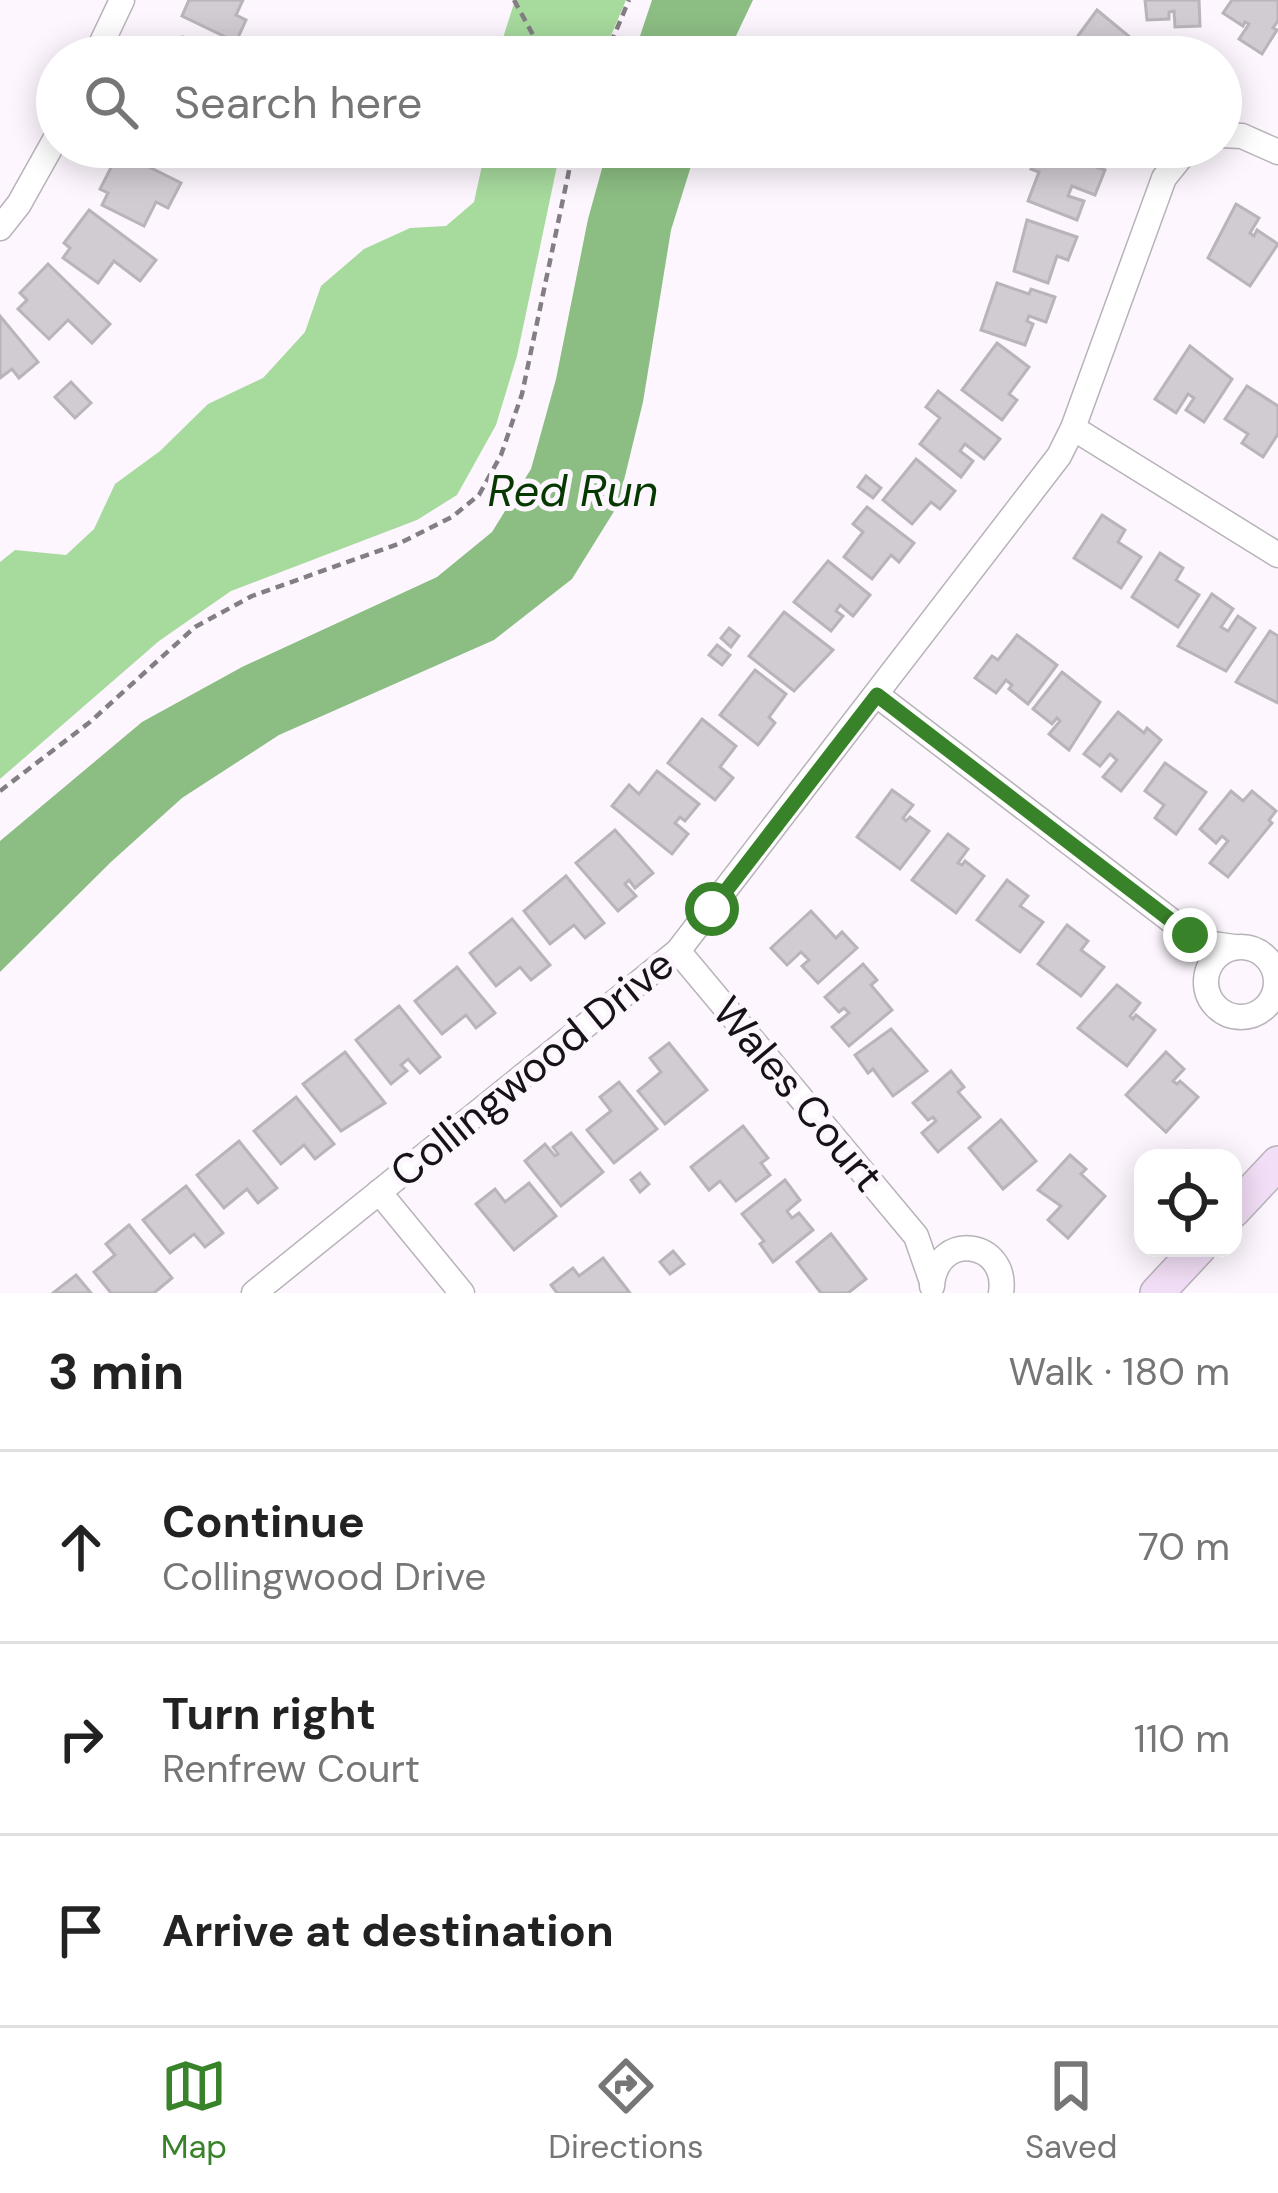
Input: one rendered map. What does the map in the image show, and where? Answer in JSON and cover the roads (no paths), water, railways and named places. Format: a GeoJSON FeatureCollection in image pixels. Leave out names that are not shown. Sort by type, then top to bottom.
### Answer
{"type":"FeatureCollection","features":[{"type":"Feature","properties":{"kind":"main road"},"geometry":{"type":"LineString","coordinates":[[1242,1201],[1278,1163]]}},
{"type":"Feature","properties":{"kind":"main road"},"geometry":{"type":"LineString","coordinates":[[1157,1293],[1191,1257]]}},
{"type":"Feature","properties":{"kind":"street"},"geometry":{"type":"LineString","coordinates":[[105,36],[122,0]]}},
{"type":"Feature","properties":{"kind":"street"},"geometry":{"type":"LineString","coordinates":[[1242,136],[1278,152]]}},
{"type":"Feature","properties":{"kind":"street"},"geometry":{"type":"LineString","coordinates":[[0,228],[39,168]]}},
{"type":"Feature","properties":{"kind":"street","name":"Collingwood Drive"},"geometry":{"type":"LineString","coordinates":[[254,1293],[678,951],[1040,482],[1073,428],[1164,178],[1172,168]]}},
{"type":"Feature","properties":{"kind":"street"},"geometry":{"type":"LineString","coordinates":[[1073,428],[1278,555]]}},
{"type":"Feature","properties":{"kind":"street"},"geometry":{"type":"LineString","coordinates":[[877,695],[1190,935],[1258,951],[1274,969],[1276,981],[1269,1004],[1248,1017],[1226,1014],[1210,1000],[1201,956],[1190,935]]}},
{"type":"Feature","properties":{"kind":"street"},"geometry":{"type":"LineString","coordinates":[[1205,977],[1215,958],[1234,947]]}},
{"type":"Feature","properties":{"kind":"street","name":"Wales Court"},"geometry":{"type":"LineString","coordinates":[[678,951],[916,1236],[932,1286]]}},
{"type":"Feature","properties":{"kind":"street"},"geometry":{"type":"LineString","coordinates":[[379,1192],[462,1293]]}},
{"type":"Feature","properties":{"kind":"street"},"geometry":{"type":"LineString","coordinates":[[916,1236],[938,1246],[984,1252],[1000,1271],[1001,1293]]}},
{"type":"Feature","properties":{"kind":"street","name":"Wales Court"},"geometry":{"type":"LineString","coordinates":[[932,1286],[941,1259],[960,1248]]}},
{"type":"Feature","properties":{"kind":"water"},"geometry":{"type":"Polygon","coordinates":[[[652,0],[753,0],[736,36],[640,36],[652,0]]]}},
{"type":"Feature","properties":{"kind":"water","name":"Red Run"},"geometry":{"type":"Polygon","coordinates":[[[602,168],[690,168],[671,230],[643,402],[618,505],[572,579],[494,640],[279,735],[182,798],[0,972],[0,841],[142,722],[242,667],[437,577],[492,532],[531,469],[556,379],[602,168]]]}}]}
